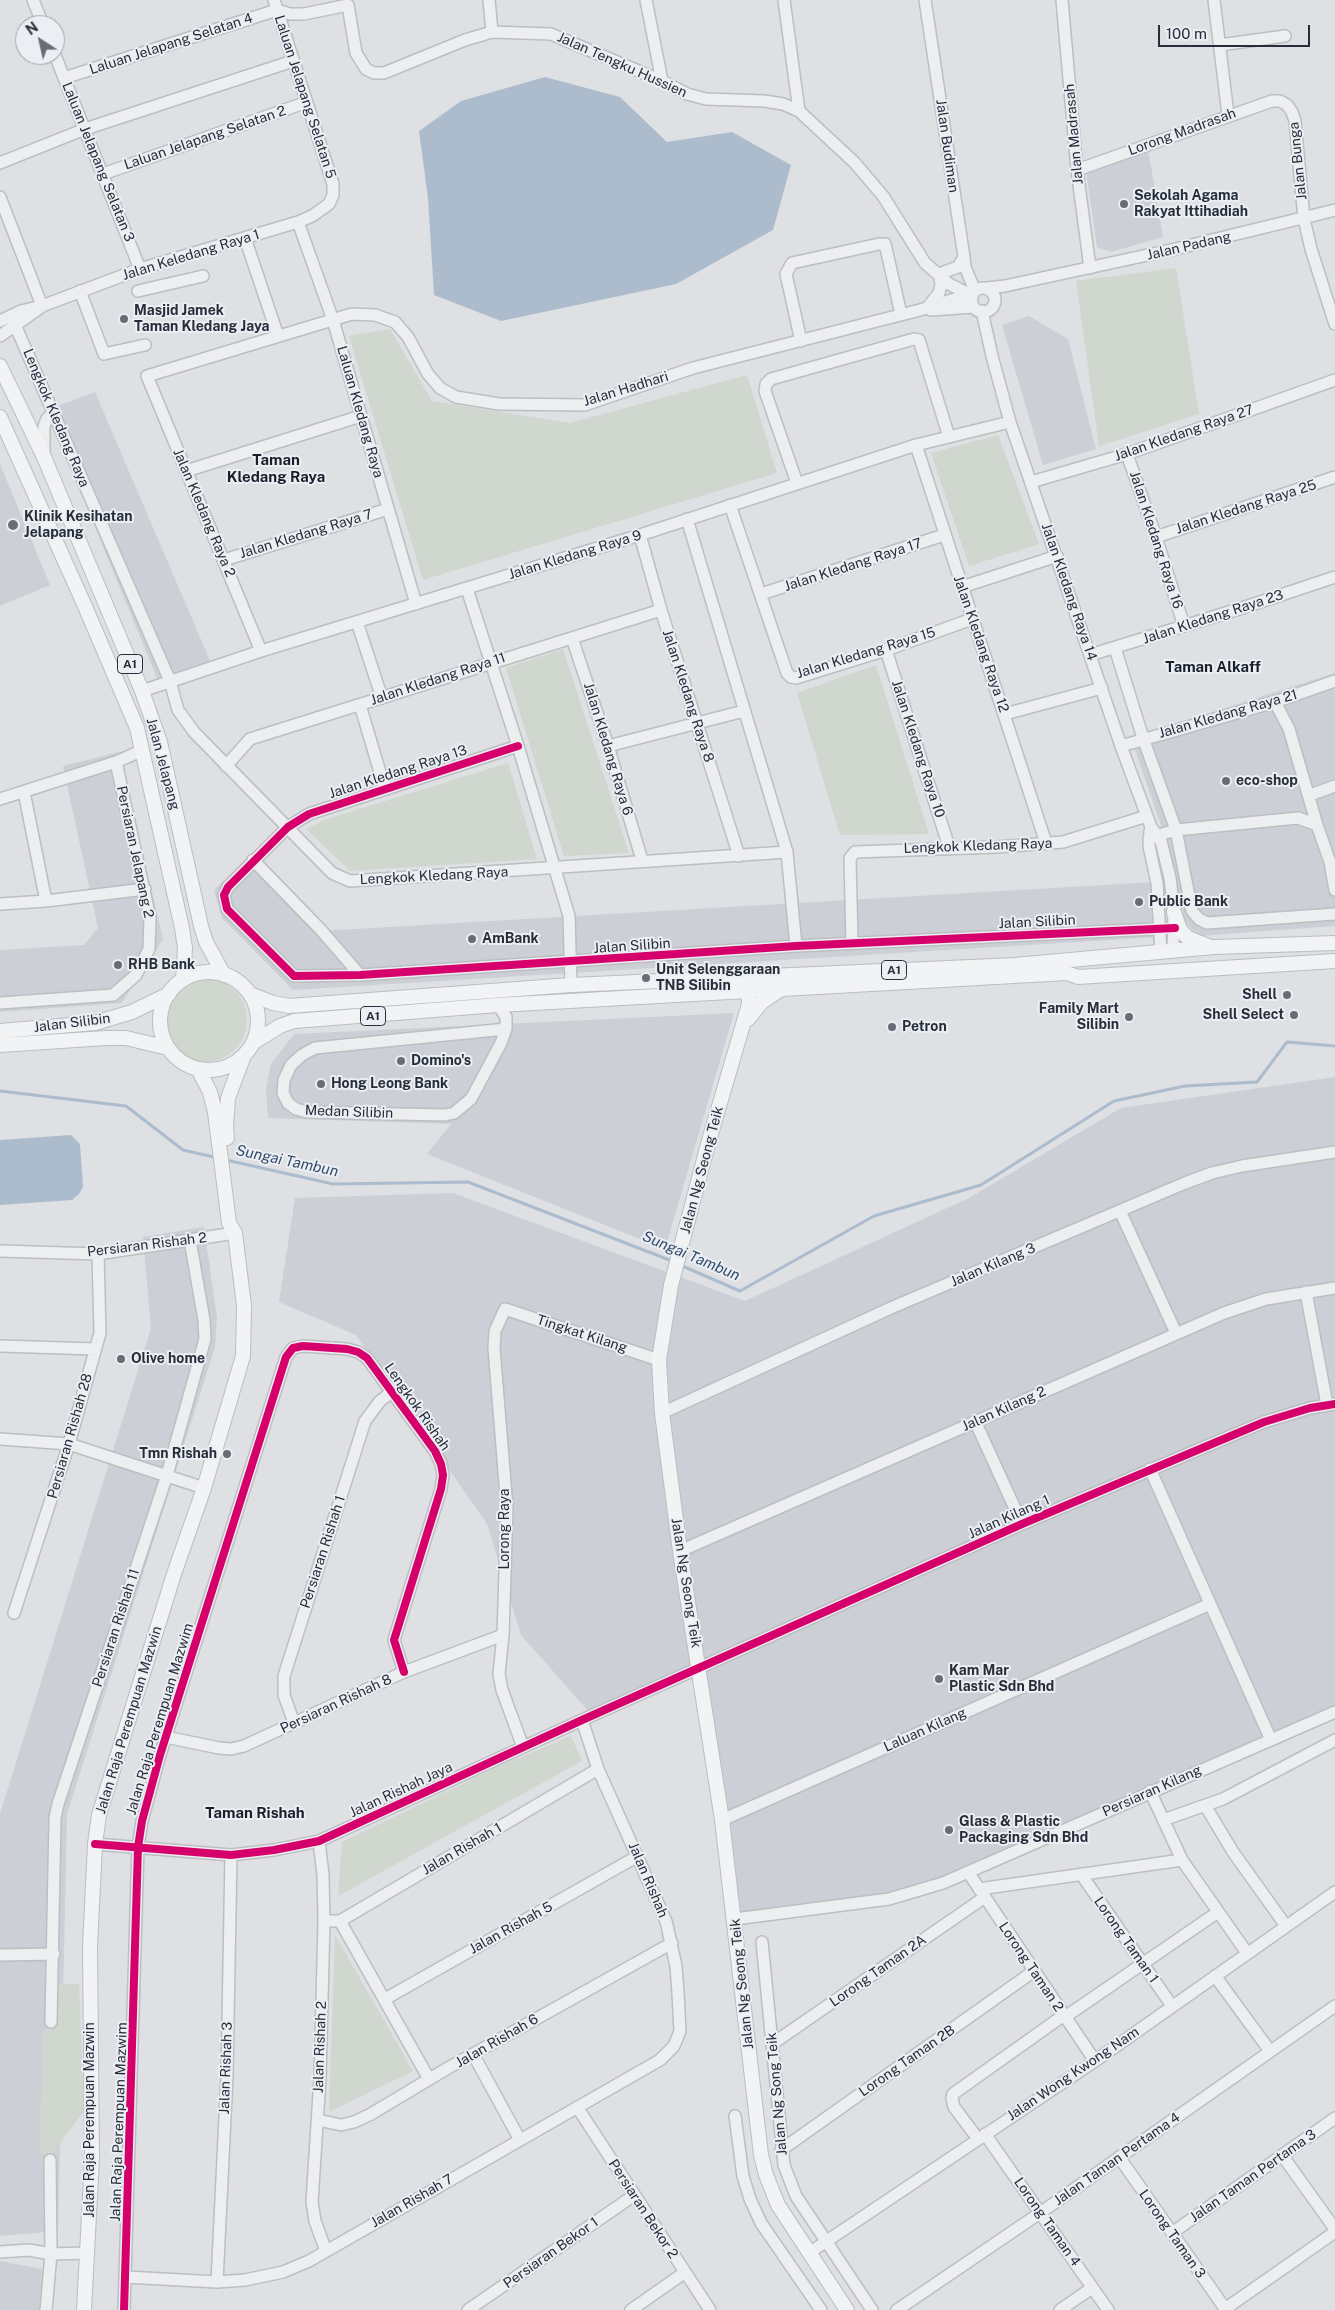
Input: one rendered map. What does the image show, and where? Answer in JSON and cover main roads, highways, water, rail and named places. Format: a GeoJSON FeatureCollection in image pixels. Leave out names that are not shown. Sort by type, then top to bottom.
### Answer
{"type":"FeatureCollection","features":[{"type":"Feature","properties":{"kind":"main road","name":"Jalan Jelapang"},"geometry":{"type":"LineString","coordinates":[[0,366],[44,458],[142,691],[160,742],[201,926],[206,942],[224,975]]}},
{"type":"Feature","properties":{"kind":"main road","name":"Jalan Jelapang"},"geometry":{"type":"LineString","coordinates":[[0,417],[137,728],[182,928],[185,948],[183,980]]}},
{"type":"Feature","properties":{"kind":"main road"},"geometry":{"type":"LineString","coordinates":[[1174,912],[1180,930],[1188,938],[1214,947]]}},
{"type":"Feature","properties":{"kind":"main road","name":"A1"},"geometry":{"type":"LineString","coordinates":[[250,994],[273,1003],[289,1006],[571,985],[1015,965],[1167,956],[1214,947],[1335,943]]}},
{"type":"Feature","properties":{"kind":"main road"},"geometry":{"type":"LineString","coordinates":[[1067,973],[1075,969],[1167,956],[1260,958],[1303,963]]}},
{"type":"Feature","properties":{"kind":"main road","name":"A1"},"geometry":{"type":"LineString","coordinates":[[168,1048],[181,1062],[198,1069],[219,1070],[234,1064],[243,1057],[254,1042],[280,1026],[294,1021],[507,1012],[594,999],[1067,973],[1078,977],[1335,961]]}},
{"type":"Feature","properties":{"kind":"main road"},"geometry":{"type":"LineString","coordinates":[[168,1048],[160,1023],[162,1008],[169,994],[183,980],[203,973],[224,975]]}},
{"type":"Feature","properties":{"kind":"main road","name":"A1"},"geometry":{"type":"LineString","coordinates":[[224,975],[239,982],[250,994],[256,1005],[258,1018],[254,1042]]}},
{"type":"Feature","properties":{"kind":"main road"},"geometry":{"type":"LineString","coordinates":[[730,977],[744,980],[750,991]]}},
{"type":"Feature","properties":{"kind":"main road"},"geometry":{"type":"LineString","coordinates":[[480,992],[490,996],[507,1012],[526,998],[559,996],[567,992],[571,985],[577,994],[594,999]]}},
{"type":"Feature","properties":{"kind":"main road"},"geometry":{"type":"LineString","coordinates":[[744,1023],[762,1002],[785,988]]}},
{"type":"Feature","properties":{"kind":"main road","name":"Jalan Ng Seong Teik"},"geometry":{"type":"LineString","coordinates":[[750,991],[744,1023],[708,1144],[671,1285],[659,1360],[662,1413],[680,1551],[722,1820],[735,1919],[760,2156],[778,2205],[847,2310]]}},
{"type":"Feature","properties":{"kind":"main road"},"geometry":{"type":"LineString","coordinates":[[719,992],[729,996],[737,1003],[744,1023]]}},
{"type":"Feature","properties":{"kind":"main road","name":"Jalan Silibin"},"geometry":{"type":"LineString","coordinates":[[0,1030],[95,1023],[132,1012],[169,994]]}},
{"type":"Feature","properties":{"kind":"main road","name":"Jalan Silibin"},"geometry":{"type":"LineString","coordinates":[[0,1045],[126,1038],[168,1048]]}},
{"type":"Feature","properties":{"kind":"main road","name":"Jalan Raja Perempuan Mazwin"},"geometry":{"type":"LineString","coordinates":[[221,1126],[228,1098],[243,1057]]}},
{"type":"Feature","properties":{"kind":"main road","name":"Jalan Raja Perempuan Mazwin"},"geometry":{"type":"LineString","coordinates":[[84,2310],[92,2158],[90,1946],[99,1815],[116,1755],[204,1488],[243,1356],[244,1306],[235,1233],[229,1223],[227,1176],[221,1126],[210,1092],[198,1069]]}},
{"type":"Feature","properties":{"kind":"water"},"geometry":{"type":"Polygon","coordinates":[[[545,77],[620,97],[667,142],[732,132],[791,165],[773,230],[676,284],[501,321],[434,295],[428,198],[419,131],[461,101],[545,77]]]}},
{"type":"Feature","properties":{"kind":"water"},"geometry":{"type":"Polygon","coordinates":[[[71,1135],[80,1144],[83,1187],[79,1194],[72,1200],[0,1205],[0,1140],[71,1135]]]}},
{"type":"Feature","properties":{"kind":"waterway","name":"Sungai Tambun"},"geometry":{"type":"LineString","coordinates":[[680,1265],[740,1291],[874,1216],[981,1185],[1114,1101],[1185,1086],[1257,1082],[1287,1042],[1335,1046]]}},
{"type":"Feature","properties":{"kind":"waterway","name":"Sungai Tambun"},"geometry":{"type":"LineString","coordinates":[[0,1091],[126,1106],[183,1150],[218,1158]]}},
{"type":"Feature","properties":{"kind":"waterway","name":"Sungai Tambun"},"geometry":{"type":"LineString","coordinates":[[226,1160],[333,1184],[468,1182],[672,1261]]}},
{"type":"Feature","properties":{"kind":"place","name":"Sekolah Agama Rakyat Ittihadiah"},"geometry":{"type":"Point","coordinates":[1124,204]}},
{"type":"Feature","properties":{"kind":"place","name":"Masjid Jamek Taman Kledang Jaya"},"geometry":{"type":"Point","coordinates":[124,319]}},
{"type":"Feature","properties":{"kind":"place","name":"Klinik Kesihatan Jelapang"},"geometry":{"type":"Point","coordinates":[13,525]}},
{"type":"Feature","properties":{"kind":"place","name":"eco-shop"},"geometry":{"type":"Point","coordinates":[1226,781]}},
{"type":"Feature","properties":{"kind":"place","name":"Public Bank"},"geometry":{"type":"Point","coordinates":[1139,902]}},
{"type":"Feature","properties":{"kind":"place","name":"AmBank"},"geometry":{"type":"Point","coordinates":[472,939]}},
{"type":"Feature","properties":{"kind":"place","name":"RHB Bank"},"geometry":{"type":"Point","coordinates":[118,965]}},
{"type":"Feature","properties":{"kind":"place","name":"Unit Selenggaraan TNB Silibin"},"geometry":{"type":"Point","coordinates":[646,978]}},
{"type":"Feature","properties":{"kind":"place","name":"Shell"},"geometry":{"type":"Point","coordinates":[1287,995]}},
{"type":"Feature","properties":{"kind":"place","name":"Shell Select"},"geometry":{"type":"Point","coordinates":[1294,1015]}},
{"type":"Feature","properties":{"kind":"place","name":"Family Mart Silibin"},"geometry":{"type":"Point","coordinates":[1129,1017]}},
{"type":"Feature","properties":{"kind":"place","name":"Petron"},"geometry":{"type":"Point","coordinates":[892,1027]}},
{"type":"Feature","properties":{"kind":"place","name":"Domino's"},"geometry":{"type":"Point","coordinates":[401,1061]}},
{"type":"Feature","properties":{"kind":"place","name":"Hong Leong Bank"},"geometry":{"type":"Point","coordinates":[321,1084]}},
{"type":"Feature","properties":{"kind":"place","name":"Olive home"},"geometry":{"type":"Point","coordinates":[121,1359]}},
{"type":"Feature","properties":{"kind":"place","name":"Tmn Rishah"},"geometry":{"type":"Point","coordinates":[227,1454]}},
{"type":"Feature","properties":{"kind":"place","name":"Kam Mar Plastic Sdn Bhd"},"geometry":{"type":"Point","coordinates":[939,1679]}},
{"type":"Feature","properties":{"kind":"place","name":"Glass & Plastic Packaging Sdn Bhd"},"geometry":{"type":"Point","coordinates":[949,1830]}},
{"type":"Feature","properties":{"kind":"district","name":"Taman Kledang Raya"},"geometry":{"type":"Point","coordinates":[276,468]}},
{"type":"Feature","properties":{"kind":"district","name":"Taman Alkaff"},"geometry":{"type":"Point","coordinates":[1213,667]}},
{"type":"Feature","properties":{"kind":"district","name":"Taman Rishah"},"geometry":{"type":"Point","coordinates":[255,1813]}}]}
